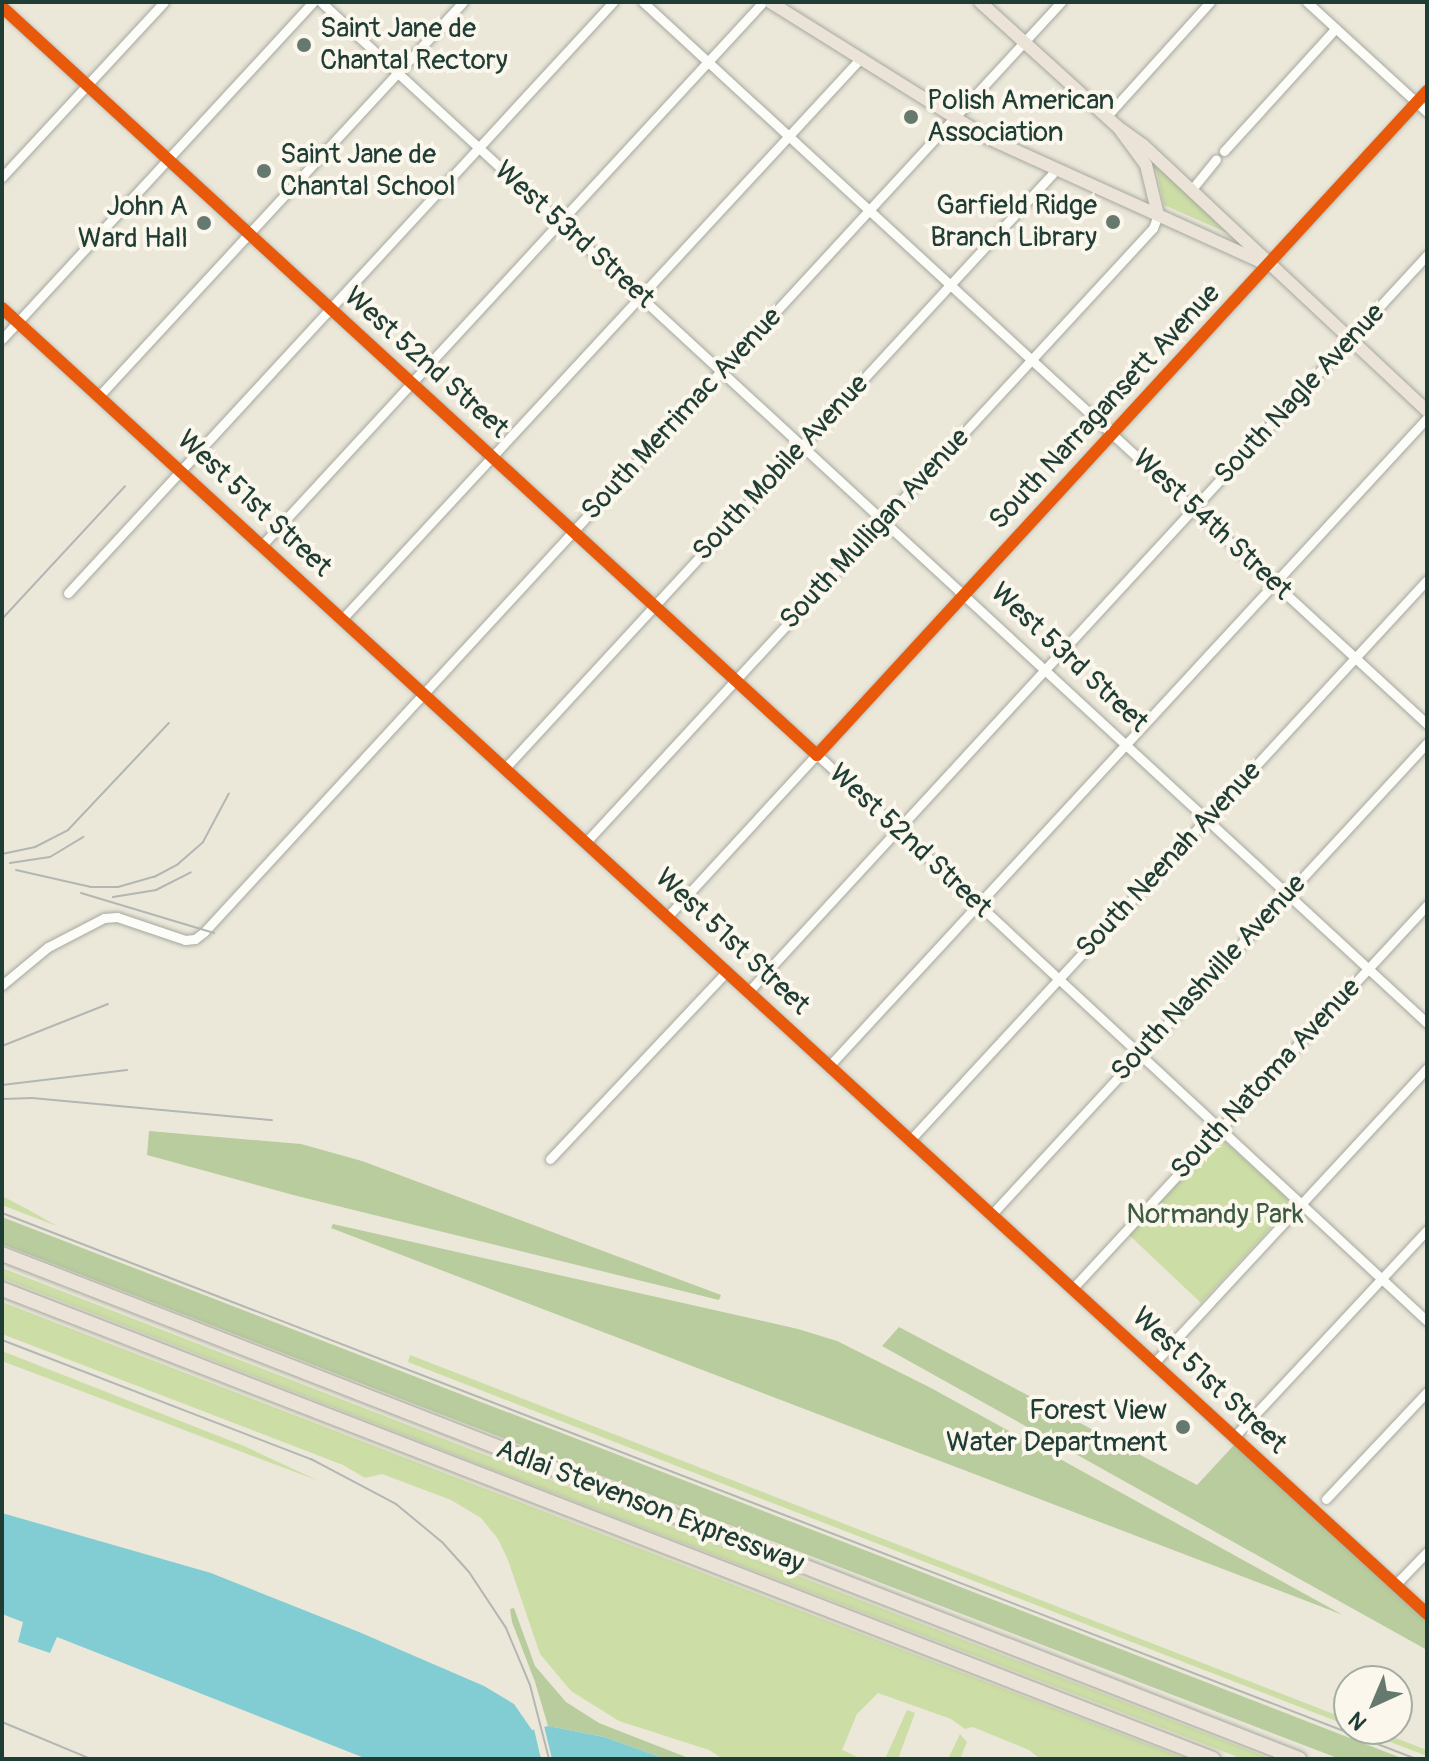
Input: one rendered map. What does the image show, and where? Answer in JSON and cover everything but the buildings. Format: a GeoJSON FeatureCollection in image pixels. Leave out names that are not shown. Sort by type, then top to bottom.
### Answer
{"type":"FeatureCollection","features":[{"type":"Feature","properties":{"kind":"highway","name":"Adlai Stevenson Expressway"},"geometry":{"type":"LineString","coordinates":[[2,1254],[1299,1759]]}},
{"type":"Feature","properties":{"kind":"highway","name":"Adlai Stevenson Expressway"},"geometry":{"type":"LineString","coordinates":[[2,1289],[1213,1759]]}},
{"type":"Feature","properties":{"kind":"main road"},"geometry":{"type":"LineString","coordinates":[[770,2],[954,119],[1056,170],[1268,265]]}},
{"type":"Feature","properties":{"kind":"main road"},"geometry":{"type":"LineString","coordinates":[[980,2],[1106,117],[1135,137],[1192,189],[1268,265],[1427,411]]}},
{"type":"Feature","properties":{"kind":"main road"},"geometry":{"type":"LineString","coordinates":[[1118,127],[1151,177],[1158,215]]}},
{"type":"Feature","properties":{"kind":"main road"},"geometry":{"type":"LineString","coordinates":[[1136,206],[1149,192],[1151,177]]}},
{"type":"Feature","properties":{"kind":"street"},"geometry":{"type":"LineString","coordinates":[[3,11],[13,2]]}},
{"type":"Feature","properties":{"kind":"street"},"geometry":{"type":"LineString","coordinates":[[2,177],[164,2]]}},
{"type":"Feature","properties":{"kind":"street"},"geometry":{"type":"LineString","coordinates":[[2,339],[313,2]]}},
{"type":"Feature","properties":{"kind":"street","name":"West 53rd Street"},"geometry":{"type":"LineString","coordinates":[[321,2],[1427,1023]]}},
{"type":"Feature","properties":{"kind":"street"},"geometry":{"type":"LineString","coordinates":[[99,396],[463,2]]}},
{"type":"Feature","properties":{"kind":"street"},"geometry":{"type":"LineString","coordinates":[[68,593],[613,2]]}},
{"type":"Feature","properties":{"kind":"street","name":"West 54th Street"},"geometry":{"type":"LineString","coordinates":[[643,2],[1427,724]]}},
{"type":"Feature","properties":{"kind":"street"},"geometry":{"type":"LineString","coordinates":[[263,544],[763,2]]}},
{"type":"Feature","properties":{"kind":"street","name":"South Merrimac Avenue"},"geometry":{"type":"LineString","coordinates":[[2,985],[48,947],[104,918],[117,917],[185,940],[195,939],[204,932],[1061,2]]}},
{"type":"Feature","properties":{"kind":"street"},"geometry":{"type":"LineString","coordinates":[[1106,117],[1210,2]]}},
{"type":"Feature","properties":{"kind":"street"},"geometry":{"type":"LineString","coordinates":[[1307,2],[1427,112]]}},
{"type":"Feature","properties":{"kind":"street","name":"West 52nd Street"},"geometry":{"type":"LineString","coordinates":[[3,11],[493,456],[1427,1321]]}},
{"type":"Feature","properties":{"kind":"street"},"geometry":{"type":"LineString","coordinates":[[1224,151],[1336,28]]}},
{"type":"Feature","properties":{"kind":"street"},"geometry":{"type":"LineString","coordinates":[[343,618],[860,59]]}},
{"type":"Feature","properties":{"kind":"street","name":"South Narragansett Avenue"},"geometry":{"type":"LineString","coordinates":[[668,916],[1427,91]]}},
{"type":"Feature","properties":{"kind":"street"},"geometry":{"type":"LineString","coordinates":[[1192,189],[1216,159]]}},
{"type":"Feature","properties":{"kind":"street","name":"South Mobile Avenue"},"geometry":{"type":"LineString","coordinates":[[506,767],[1056,170]]}},
{"type":"Feature","properties":{"kind":"street","name":"South Mulligan Avenue"},"geometry":{"type":"LineString","coordinates":[[587,841],[1153,228],[1158,215]]}},
{"type":"Feature","properties":{"kind":"street","name":"South Nagle Avenue"},"geometry":{"type":"LineString","coordinates":[[749,991],[1427,255]]}},
{"type":"Feature","properties":{"kind":"street","name":"West 51st Street"},"geometry":{"type":"LineString","coordinates":[[2,308],[1427,1614]]}},
{"type":"Feature","properties":{"kind":"street"},"geometry":{"type":"LineString","coordinates":[[830,1065],[1427,418]]}},
{"type":"Feature","properties":{"kind":"street","name":"South Neenah Avenue"},"geometry":{"type":"LineString","coordinates":[[911,1139],[1427,580]]}},
{"type":"Feature","properties":{"kind":"street","name":"South Nashville Avenue"},"geometry":{"type":"LineString","coordinates":[[992,1214],[1427,743]]}},
{"type":"Feature","properties":{"kind":"street","name":"South Natoma Avenue"},"geometry":{"type":"LineString","coordinates":[[1073,1288],[1427,905]]}},
{"type":"Feature","properties":{"kind":"street"},"geometry":{"type":"LineString","coordinates":[[550,1159],[727,971]]}},
{"type":"Feature","properties":{"kind":"street"},"geometry":{"type":"LineString","coordinates":[[1154,1363],[1427,1068]]}},
{"type":"Feature","properties":{"kind":"street"},"geometry":{"type":"LineString","coordinates":[[1234,1437],[1427,1230]]}},
{"type":"Feature","properties":{"kind":"street"},"geometry":{"type":"LineString","coordinates":[[1326,1499],[1427,1392]]}},
{"type":"Feature","properties":{"kind":"street"},"geometry":{"type":"LineString","coordinates":[[1395,1585],[1427,1552]]}},
{"type":"Feature","properties":{"kind":"green space"},"geometry":{"type":"Polygon","coordinates":[[[1144,154],[1230,234],[1164,205],[1157,172],[1144,154]]]}},
{"type":"Feature","properties":{"kind":"green space"},"geometry":{"type":"Polygon","coordinates":[[[149,1131],[301,1144],[362,1161],[721,1295],[719,1300],[297,1196],[147,1155],[149,1131]]]}},
{"type":"Feature","properties":{"kind":"green space","name":"Normandy Park"},"geometry":{"type":"Polygon","coordinates":[[[1221,1138],[1289,1200],[1291,1206],[1201,1303],[1129,1235],[1221,1138]]]}},
{"type":"Feature","properties":{"kind":"green space"},"geometry":{"type":"Polygon","coordinates":[[[2,1196],[27,1209],[57,1226],[2,1205],[2,1196]]]}},
{"type":"Feature","properties":{"kind":"green space"},"geometry":{"type":"Polygon","coordinates":[[[2,1217],[1333,1732],[1333,1745],[1368,1745],[1404,1759],[1340,1759],[2,1244],[2,1217]]]}},
{"type":"Feature","properties":{"kind":"green space"},"geometry":{"type":"Polygon","coordinates":[[[333,1224],[798,1329],[837,1341],[931,1388],[1343,1615],[331,1228],[333,1224]]]}},
{"type":"Feature","properties":{"kind":"green space"},"geometry":{"type":"Polygon","coordinates":[[[2,1268],[1271,1759],[1243,1759],[512,1477],[2,1278],[2,1268]]]}},
{"type":"Feature","properties":{"kind":"green space"},"geometry":{"type":"Polygon","coordinates":[[[2,1302],[1186,1759],[1039,1758],[1029,1750],[973,1727],[965,1729],[951,1719],[878,1693],[857,1714],[842,1750],[862,1759],[723,1759],[709,1750],[619,1721],[571,1691],[540,1654],[508,1560],[498,1539],[481,1518],[451,1500],[382,1474],[365,1478],[343,1465],[2,1334],[2,1302]]]}},
{"type":"Feature","properties":{"kind":"green space"},"geometry":{"type":"Polygon","coordinates":[[[899,1327],[1197,1485],[1234,1445],[1427,1618],[1427,1650],[882,1346],[899,1327]]]}},
{"type":"Feature","properties":{"kind":"green space"},"geometry":{"type":"Polygon","coordinates":[[[2,1351],[244,1446],[319,1481],[2,1361],[2,1351]]]}},
{"type":"Feature","properties":{"kind":"green space"},"geometry":{"type":"Polygon","coordinates":[[[410,1355],[1333,1714],[1333,1720],[408,1362],[410,1355]]]}},
{"type":"Feature","properties":{"kind":"green space"},"geometry":{"type":"Polygon","coordinates":[[[514,1608],[535,1666],[566,1702],[599,1723],[691,1759],[666,1759],[604,1737],[548,1726],[512,1622],[510,1609],[514,1608]]]}},
{"type":"Feature","properties":{"kind":"green space"},"geometry":{"type":"Polygon","coordinates":[[[907,1710],[915,1713],[898,1759],[885,1759],[907,1710]]]}},
{"type":"Feature","properties":{"kind":"green space"},"geometry":{"type":"Polygon","coordinates":[[[960,1734],[967,1742],[960,1759],[948,1759],[960,1734]]]}},
{"type":"Feature","properties":{"kind":"green space"},"geometry":{"type":"Polygon","coordinates":[[[1398,1745],[1413,1745],[1427,1750],[1427,1756],[1398,1745]]]}},
{"type":"Feature","properties":{"kind":"water"},"geometry":{"type":"Polygon","coordinates":[[[2,1513],[211,1573],[359,1632],[484,1686],[514,1704],[532,1730],[548,1726],[604,1737],[666,1759],[367,1759],[57,1637],[50,1653],[18,1642],[23,1622],[2,1614],[2,1513]]]}},
{"type":"Feature","properties":{"kind":"pier"},"geometry":{"type":"Polygon","coordinates":[[[544,1726],[552,1759],[541,1759],[534,1729],[544,1726]]]}},
{"type":"Feature","properties":{"kind":"railway"},"geometry":{"type":"LineString","coordinates":[[2,619],[125,486]]}},
{"type":"Feature","properties":{"kind":"railway"},"geometry":{"type":"LineString","coordinates":[[2,854],[35,847],[68,830],[169,723]]}},
{"type":"Feature","properties":{"kind":"railway"},"geometry":{"type":"LineString","coordinates":[[16,870],[91,887],[118,887],[154,877],[178,864],[203,842],[229,793]]}},
{"type":"Feature","properties":{"kind":"railway"},"geometry":{"type":"LineString","coordinates":[[10,863],[50,857],[83,837]]}},
{"type":"Feature","properties":{"kind":"railway"},"geometry":{"type":"LineString","coordinates":[[113,897],[156,890],[191,872]]}},
{"type":"Feature","properties":{"kind":"railway"},"geometry":{"type":"LineString","coordinates":[[81,893],[214,933]]}},
{"type":"Feature","properties":{"kind":"railway"},"geometry":{"type":"LineString","coordinates":[[2,1046],[108,1004]]}},
{"type":"Feature","properties":{"kind":"railway"},"geometry":{"type":"LineString","coordinates":[[2,1085],[127,1070]]}},
{"type":"Feature","properties":{"kind":"railway"},"geometry":{"type":"LineString","coordinates":[[2,1099],[33,1098],[272,1120]]}},
{"type":"Feature","properties":{"kind":"railway"},"geometry":{"type":"LineString","coordinates":[[2,1213],[1416,1759]]}},
{"type":"Feature","properties":{"kind":"railway"},"geometry":{"type":"LineString","coordinates":[[2,1340],[311,1459],[396,1504],[442,1542],[469,1572],[506,1628],[530,1685],[549,1759]]}},
{"type":"Feature","properties":{"kind":"railway"},"geometry":{"type":"LineString","coordinates":[[2,1722],[91,1759]]}},
{"type":"Feature","properties":{"kind":"cycle path"},"geometry":{"type":"LineString","coordinates":[[2,7],[817,755],[1427,91]]}},
{"type":"Feature","properties":{"kind":"cycle path"},"geometry":{"type":"LineString","coordinates":[[2,308],[1427,1614]]}},
{"type":"Feature","properties":{"kind":"place","name":"Saint Jane de Chantal Rectory"},"geometry":{"type":"Point","coordinates":[304,45]}},
{"type":"Feature","properties":{"kind":"place","name":"Polish American Association"},"geometry":{"type":"Point","coordinates":[911,117]}},
{"type":"Feature","properties":{"kind":"place","name":"Saint Jane de Chantal School"},"geometry":{"type":"Point","coordinates":[264,171]}},
{"type":"Feature","properties":{"kind":"place","name":"Garfield Ridge Branch Library"},"geometry":{"type":"Point","coordinates":[1113,222]}},
{"type":"Feature","properties":{"kind":"place","name":"John A Ward Hall"},"geometry":{"type":"Point","coordinates":[204,223]}},
{"type":"Feature","properties":{"kind":"place","name":"Forest View Water Department"},"geometry":{"type":"Point","coordinates":[1183,1427]}}]}
